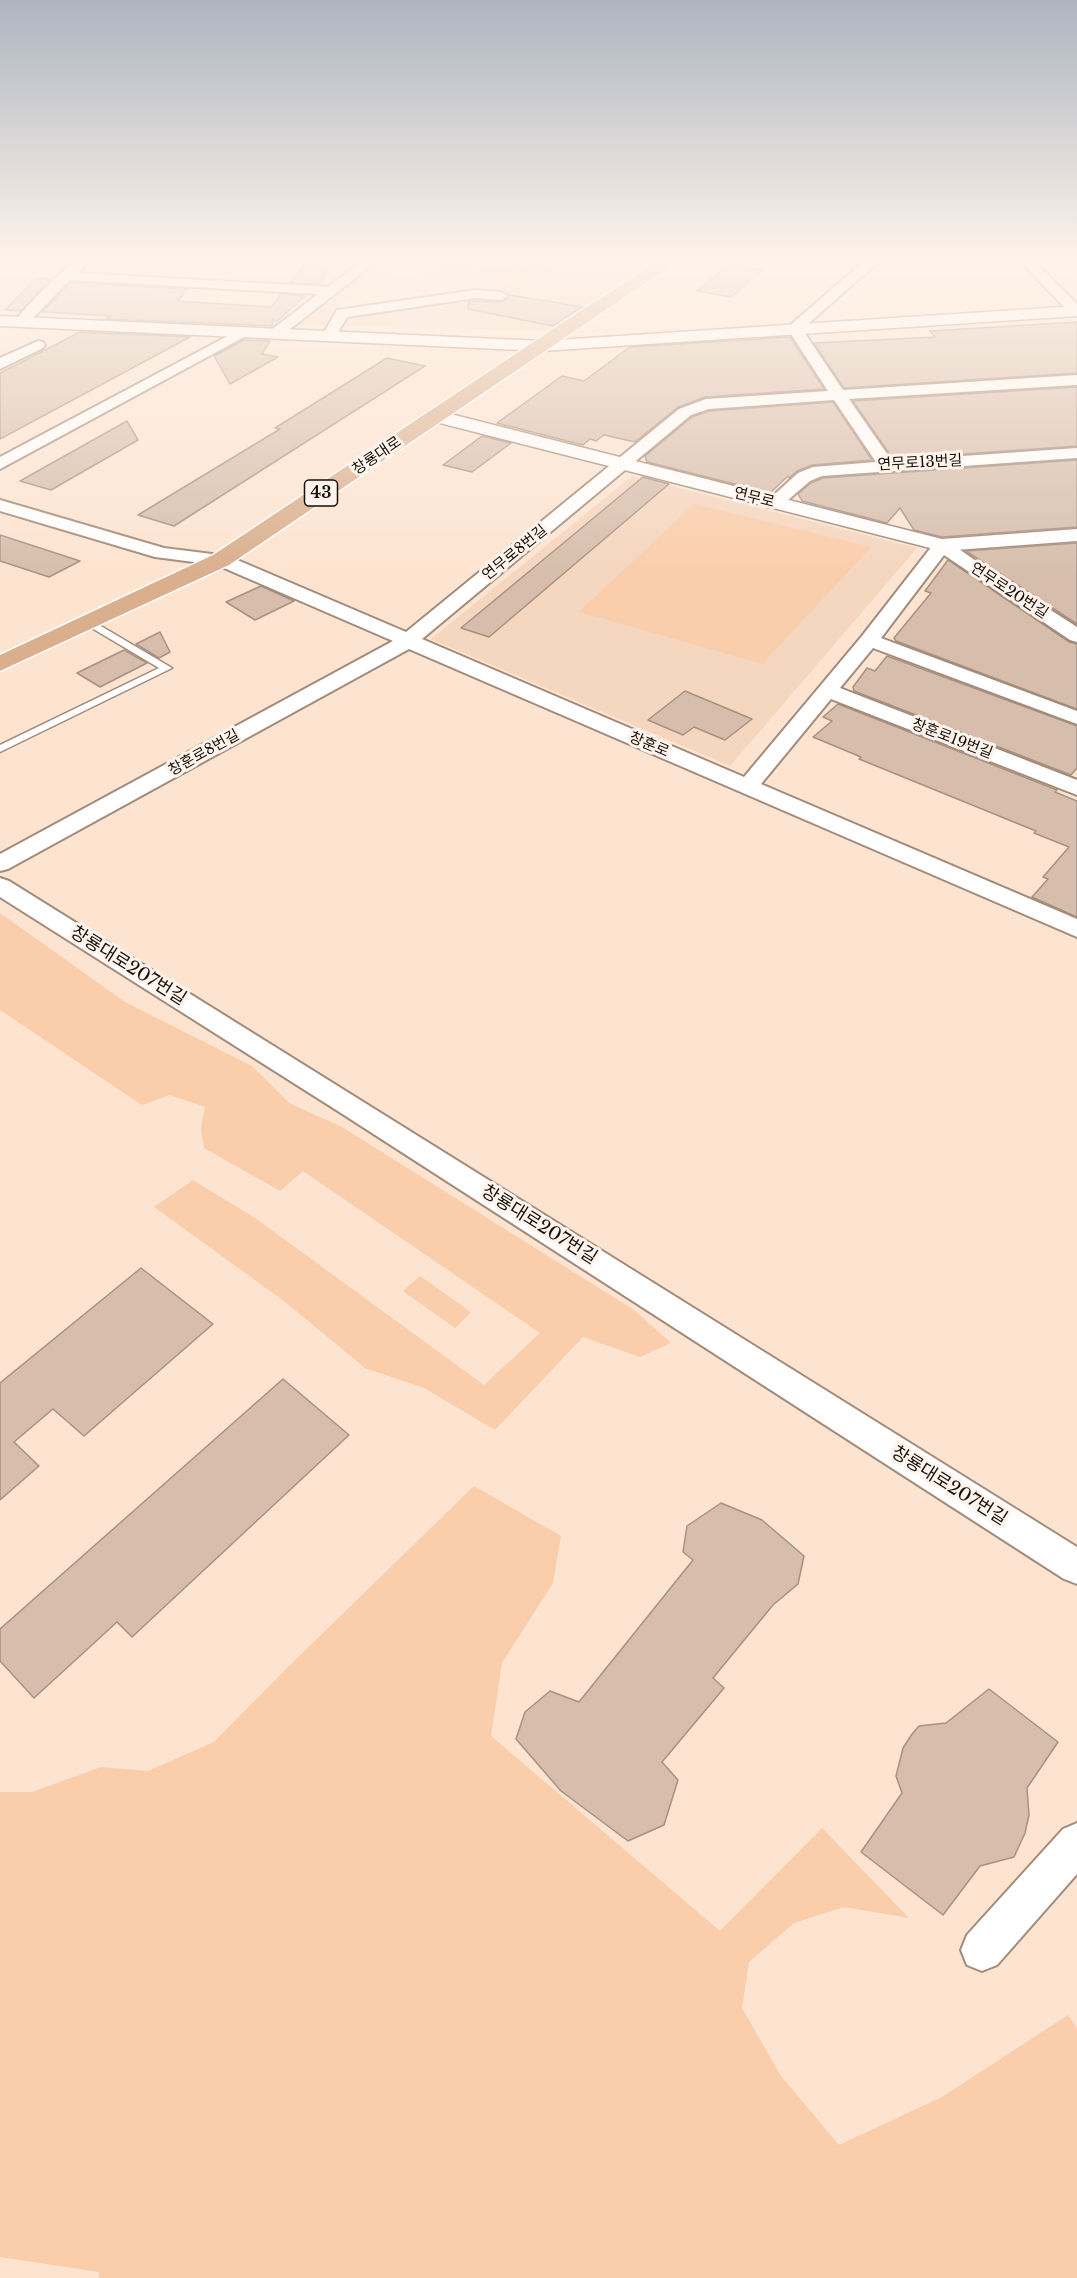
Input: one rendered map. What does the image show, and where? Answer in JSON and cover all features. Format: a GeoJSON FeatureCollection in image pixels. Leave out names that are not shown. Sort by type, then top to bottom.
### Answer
{"type":"FeatureCollection","features":[{"type":"Feature","properties":{"kind":"main road","name":"창룡대로"},"geometry":{"type":"LineString","coordinates":[[0,664],[221,561],[516,363]]}},
{"type":"Feature","properties":{"kind":"street"},"geometry":{"type":"LineString","coordinates":[[0,464],[185,363]]}},
{"type":"Feature","properties":{"kind":"street"},"geometry":{"type":"LineString","coordinates":[[817,363],[886,465]]}},
{"type":"Feature","properties":{"kind":"street","name":"연무로8번길"},"geometry":{"type":"LineString","coordinates":[[408,642],[685,412],[706,404],[1077,380]]}},
{"type":"Feature","properties":{"kind":"street","name":"연무로"},"geometry":{"type":"LineString","coordinates":[[435,416],[942,545],[1077,535]]}},
{"type":"Feature","properties":{"kind":"street","name":"연무로13번길"},"geometry":{"type":"LineString","coordinates":[[774,503],[804,477],[819,471],[1077,453]]}},
{"type":"Feature","properties":{"kind":"street","name":"창훈로"},"geometry":{"type":"LineString","coordinates":[[0,505],[162,553],[221,561],[1077,929]]}},
{"type":"Feature","properties":{"kind":"street"},"geometry":{"type":"LineString","coordinates":[[747,787],[869,640],[942,545]]}},
{"type":"Feature","properties":{"kind":"street","name":"연무로20번길"},"geometry":{"type":"LineString","coordinates":[[942,545],[980,573],[1077,636]]}},
{"type":"Feature","properties":{"kind":"street"},"geometry":{"type":"LineString","coordinates":[[869,640],[1077,718]]}},
{"type":"Feature","properties":{"kind":"street","name":"창훈로8번길"},"geometry":{"type":"LineString","coordinates":[[0,864],[408,642]]}},
{"type":"Feature","properties":{"kind":"street","name":"창훈로19번길"},"geometry":{"type":"LineString","coordinates":[[827,690],[1077,788]]}},
{"type":"Feature","properties":{"kind":"street","name":"창룡대로207번길"},"geometry":{"type":"LineString","coordinates":[[0,886],[1077,1567]]}},
{"type":"Feature","properties":{"kind":"street"},"geometry":{"type":"LineString","coordinates":[[982,1950],[1077,1843]]}},
{"type":"Feature","properties":{"kind":"lane"},"geometry":{"type":"LineString","coordinates":[[0,749],[167,668],[89,622]]}},
{"type":"Feature","properties":{"kind":"shaded area"},"geometry":{"type":"Polygon","coordinates":[[[632,476],[917,548],[730,766],[431,639],[632,476]]]}},
{"type":"Feature","properties":{"kind":"shaded area"},"geometry":{"type":"Polygon","coordinates":[[[694,504],[871,547],[762,664],[579,612],[694,504]]]}},
{"type":"Feature","properties":{"kind":"shaded area"},"geometry":{"type":"Polygon","coordinates":[[[0,913],[125,1002],[252,1066],[289,1103],[342,1127],[634,1310],[671,1343],[640,1357],[583,1337],[495,1430],[424,1388],[365,1368],[284,1301],[154,1207],[193,1180],[255,1218],[484,1385],[540,1333],[303,1171],[280,1191],[204,1148],[201,1128],[205,1107],[170,1095],[142,1105],[0,1010],[0,913]]]}},
{"type":"Feature","properties":{"kind":"shaded area"},"geometry":{"type":"Polygon","coordinates":[[[420,1276],[471,1312],[455,1328],[403,1291],[420,1276]]]}},
{"type":"Feature","properties":{"kind":"shaded area"},"geometry":{"type":"Polygon","coordinates":[[[474,1486],[561,1536],[553,1583],[502,1663],[491,1736],[720,1931],[822,1828],[909,1918],[844,1907],[794,1923],[749,1962],[742,2008],[781,2076],[839,2145],[942,2097],[1068,2015],[1077,2028],[1077,2278],[99,2278],[99,2272],[0,2257],[0,1792],[32,1792],[101,1767],[148,1771],[214,1742],[474,1486]]]}},
{"type":"Feature","properties":{"kind":"building"},"geometry":{"type":"Polygon","coordinates":[[[19,363],[141,363],[0,439],[0,373],[19,363]]]}},
{"type":"Feature","properties":{"kind":"building"},"geometry":{"type":"Polygon","coordinates":[[[218,363],[267,363],[230,384],[218,363]]]}},
{"type":"Feature","properties":{"kind":"building"},"geometry":{"type":"Polygon","coordinates":[[[379,363],[412,363],[425,366],[174,526],[138,515],[280,429],[275,428],[379,363]]]}},
{"type":"Feature","properties":{"kind":"building"},"geometry":{"type":"Polygon","coordinates":[[[608,363],[807,363],[824,389],[705,397],[678,407],[635,442],[604,435],[596,441],[590,439],[583,445],[497,423],[562,376],[584,381],[608,363]]]}},
{"type":"Feature","properties":{"kind":"building"},"geometry":{"type":"Polygon","coordinates":[[[828,363],[1077,363],[1077,373],[844,388],[828,363]]]}},
{"type":"Feature","properties":{"kind":"building"},"geometry":{"type":"Polygon","coordinates":[[[1077,387],[1077,446],[893,459],[853,401],[1077,387]]]}},
{"type":"Feature","properties":{"kind":"building"},"geometry":{"type":"Polygon","coordinates":[[[833,402],[872,460],[812,465],[797,471],[789,478],[788,476],[770,493],[647,462],[645,456],[692,417],[709,411],[833,402]]]}},
{"type":"Feature","properties":{"kind":"building"},"geometry":{"type":"Polygon","coordinates":[[[127,421],[138,440],[51,490],[20,481],[127,421]]]}},
{"type":"Feature","properties":{"kind":"building"},"geometry":{"type":"Polygon","coordinates":[[[482,436],[511,443],[472,472],[443,465],[482,436]]]}},
{"type":"Feature","properties":{"kind":"building"},"geometry":{"type":"Polygon","coordinates":[[[1077,460],[1077,527],[942,537],[914,530],[900,508],[887,523],[802,501],[798,494],[811,483],[823,478],[1077,460]]]}},
{"type":"Feature","properties":{"kind":"building"},"geometry":{"type":"Polygon","coordinates":[[[643,477],[669,484],[489,637],[461,628],[643,477]]]}},
{"type":"Feature","properties":{"kind":"building"},"geometry":{"type":"Polygon","coordinates":[[[0,535],[80,561],[49,577],[0,561],[0,535]]]}},
{"type":"Feature","properties":{"kind":"building"},"geometry":{"type":"Polygon","coordinates":[[[1077,543],[1077,624],[966,551],[1077,543]]]}},
{"type":"Feature","properties":{"kind":"building"},"geometry":{"type":"Polygon","coordinates":[[[948,560],[1069,642],[1077,644],[1077,709],[896,641],[894,638],[931,593],[925,591],[948,560]]]}},
{"type":"Feature","properties":{"kind":"building"},"geometry":{"type":"Polygon","coordinates":[[[261,586],[294,601],[255,620],[226,602],[261,586]]]}},
{"type":"Feature","properties":{"kind":"building"},"geometry":{"type":"Polygon","coordinates":[[[160,632],[170,652],[159,658],[136,644],[160,632]]]}},
{"type":"Feature","properties":{"kind":"building"},"geometry":{"type":"Polygon","coordinates":[[[124,650],[147,663],[100,687],[77,673],[124,650]]]}},
{"type":"Feature","properties":{"kind":"building"},"geometry":{"type":"Polygon","coordinates":[[[887,656],[1077,726],[1077,768],[1071,775],[854,691],[853,687],[867,668],[875,671],[887,656]]]}},
{"type":"Feature","properties":{"kind":"building"},"geometry":{"type":"Polygon","coordinates":[[[685,691],[752,719],[725,740],[694,727],[683,735],[648,720],[685,691]]]}},
{"type":"Feature","properties":{"kind":"building"},"geometry":{"type":"Polygon","coordinates":[[[838,704],[1057,790],[1055,792],[1077,801],[1077,917],[1032,897],[1048,879],[1043,877],[1069,847],[1034,833],[1036,831],[859,759],[861,757],[813,737],[832,721],[823,717],[838,704]]]}},
{"type":"Feature","properties":{"kind":"building"},"geometry":{"type":"Polygon","coordinates":[[[141,1268],[213,1324],[84,1436],[53,1409],[14,1442],[39,1466],[0,1500],[0,1383],[141,1268]]]}},
{"type":"Feature","properties":{"kind":"building"},"geometry":{"type":"Polygon","coordinates":[[[283,1379],[349,1435],[132,1637],[117,1622],[34,1698],[0,1661],[0,1629],[283,1379]]]}},
{"type":"Feature","properties":{"kind":"building"},"geometry":{"type":"Polygon","coordinates":[[[721,1503],[762,1520],[804,1556],[798,1584],[773,1605],[713,1678],[724,1688],[662,1762],[678,1780],[664,1825],[628,1841],[561,1791],[516,1739],[525,1712],[550,1691],[579,1702],[693,1560],[683,1552],[687,1526],[721,1503]]]}},
{"type":"Feature","properties":{"kind":"building"},"geometry":{"type":"Polygon","coordinates":[[[989,1689],[1058,1742],[1027,1788],[1029,1815],[1025,1833],[1014,1857],[980,1866],[943,1915],[861,1852],[902,1793],[896,1776],[903,1748],[912,1734],[919,1726],[946,1723],[989,1689]]]}}]}
